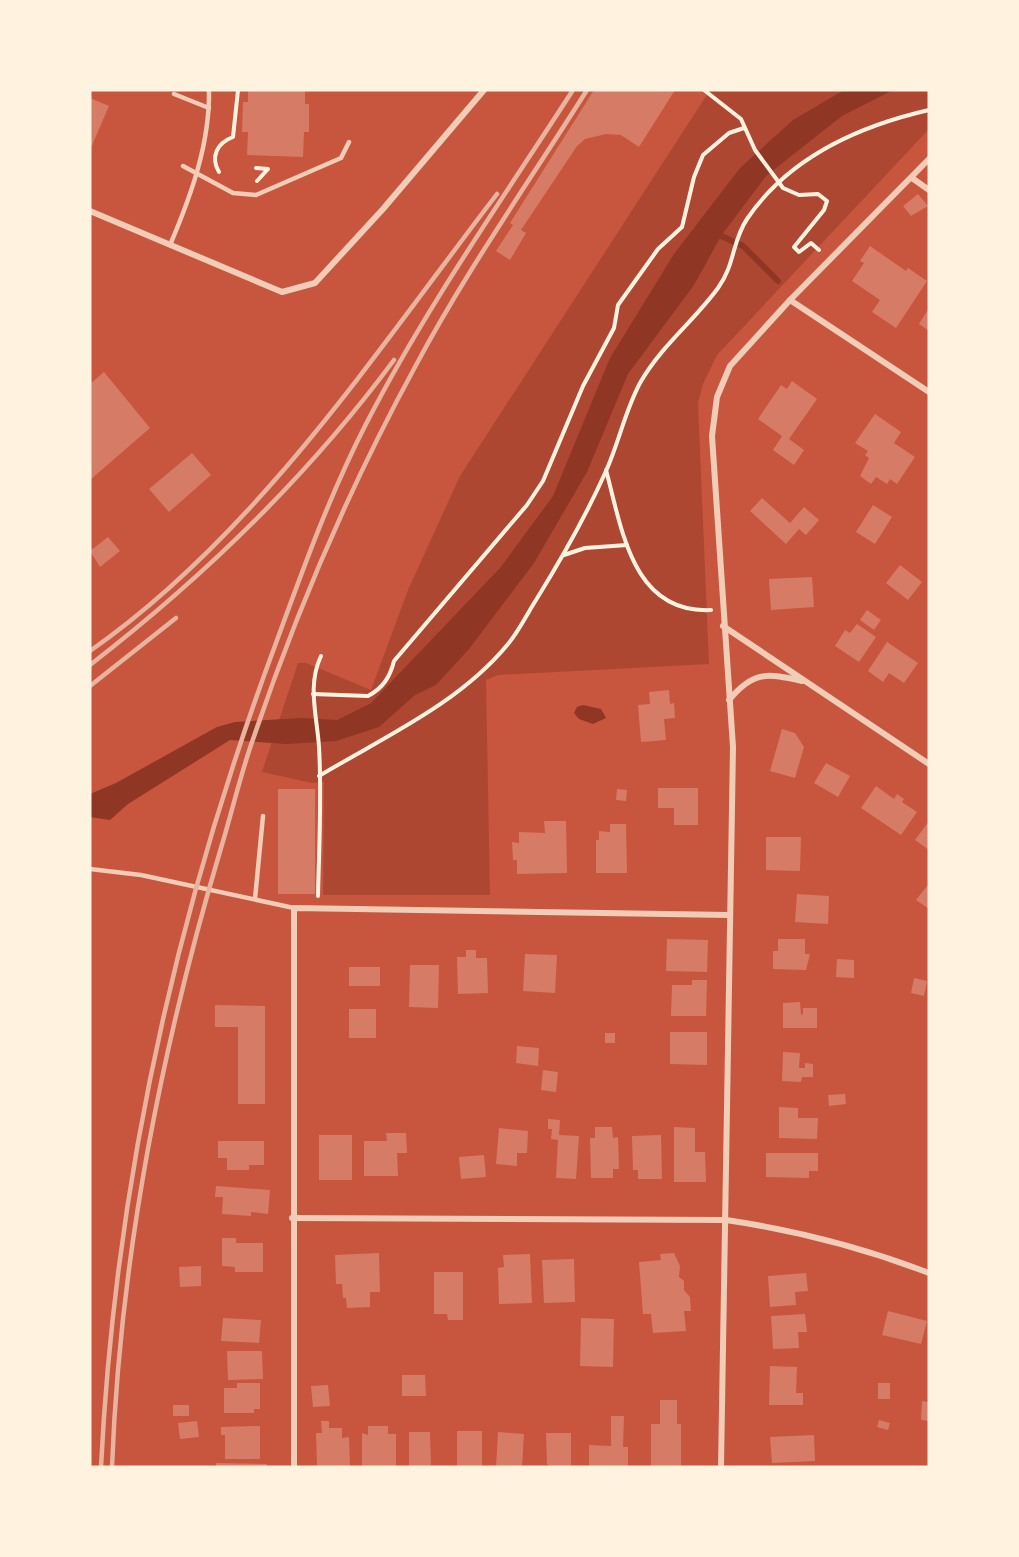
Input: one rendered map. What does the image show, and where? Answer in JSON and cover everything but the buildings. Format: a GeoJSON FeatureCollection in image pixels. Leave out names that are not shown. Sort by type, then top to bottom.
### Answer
{"type":"FeatureCollection","features":[{"type":"Feature","properties":{"kind":"street"},"geometry":{"type":"LineString","coordinates":[[90,211],[282,292],[315,283],[383,209],[484,90]]}},
{"type":"Feature","properties":{"kind":"street"},"geometry":{"type":"LineString","coordinates":[[721,1467],[733,747],[723,626],[712,436],[717,397],[730,366],[790,300],[929,159]]}},
{"type":"Feature","properties":{"kind":"street"},"geometry":{"type":"LineString","coordinates":[[912,178],[929,190]]}},
{"type":"Feature","properties":{"kind":"street"},"geometry":{"type":"LineString","coordinates":[[790,300],[929,392]]}},
{"type":"Feature","properties":{"kind":"street"},"geometry":{"type":"LineString","coordinates":[[723,626],[929,764]]}},
{"type":"Feature","properties":{"kind":"street"},"geometry":{"type":"LineString","coordinates":[[729,700],[741,685],[760,676],[770,674],[808,683]]}},
{"type":"Feature","properties":{"kind":"street"},"geometry":{"type":"LineString","coordinates":[[294,1467],[292,1218],[294,908],[729,915]]}},
{"type":"Feature","properties":{"kind":"street"},"geometry":{"type":"LineString","coordinates":[[292,1218],[726,1220],[772,1227],[816,1238],[929,1273]]}},
{"type":"Feature","properties":{"kind":"lane"},"geometry":{"type":"LineString","coordinates":[[170,245],[188,204],[209,108],[209,90]]}},
{"type":"Feature","properties":{"kind":"lane"},"geometry":{"type":"LineString","coordinates":[[174,94],[209,108]]}},
{"type":"Feature","properties":{"kind":"lane"},"geometry":{"type":"LineString","coordinates":[[183,166],[232,193],[256,195],[341,158],[349,142]]}},
{"type":"Feature","properties":{"kind":"lane"},"geometry":{"type":"LineString","coordinates":[[255,899],[263,816]]}},
{"type":"Feature","properties":{"kind":"lane"},"geometry":{"type":"LineString","coordinates":[[90,869],[141,875],[294,908]]}},
{"type":"Feature","properties":{"kind":"path"},"geometry":{"type":"LineString","coordinates":[[228,180],[215,164],[215,154],[219,146],[233,137],[238,90]]}},
{"type":"Feature","properties":{"kind":"path"},"geometry":{"type":"LineString","coordinates":[[704,90],[741,119],[754,150],[779,183],[790,193],[818,194],[827,201],[824,210],[794,247],[799,252],[811,243],[819,250]]}},
{"type":"Feature","properties":{"kind":"path"},"geometry":{"type":"LineString","coordinates":[[319,776],[427,713],[491,664],[510,642],[564,556],[606,470],[626,413],[641,381],[670,342],[718,289],[731,268],[736,243],[746,220],[779,183],[828,145],[886,120],[929,110]]}},
{"type":"Feature","properties":{"kind":"path"},"geometry":{"type":"LineString","coordinates":[[313,694],[368,696],[376,692],[390,677],[394,662],[532,497],[543,481],[583,386],[614,328],[618,305],[658,249],[682,227],[694,177],[703,155],[729,133],[744,128]]}},
{"type":"Feature","properties":{"kind":"path"},"geometry":{"type":"LineString","coordinates":[[254,183],[268,169],[256,168]]}},
{"type":"Feature","properties":{"kind":"path"},"geometry":{"type":"LineString","coordinates":[[606,470],[627,545],[653,592],[690,611],[711,610]]}},
{"type":"Feature","properties":{"kind":"path"},"geometry":{"type":"LineString","coordinates":[[564,556],[585,548],[627,545]]}},
{"type":"Feature","properties":{"kind":"path"},"geometry":{"type":"LineString","coordinates":[[318,898],[319,747],[313,694],[315,669],[321,656]]}},
{"type":"Feature","properties":{"kind":"shaded area"},"geometry":{"type":"Polygon","coordinates":[[[710,90],[929,90],[929,129],[717,355],[703,384],[698,403],[709,664],[498,675],[486,680],[490,895],[323,895],[324,782],[312,783],[262,772],[298,663],[306,663],[371,690],[408,590],[460,476],[710,90]]]}},
{"type":"Feature","properties":{"kind":"shaded area"},"geometry":{"type":"Polygon","coordinates":[[[844,90],[893,90],[842,116],[766,176],[721,236],[694,285],[628,374],[587,472],[534,563],[469,649],[436,685],[415,695],[379,727],[336,741],[287,744],[230,740],[128,804],[110,820],[90,817],[90,794],[116,783],[217,727],[235,722],[302,718],[337,720],[371,703],[500,568],[553,496],[610,358],[674,254],[740,168],[793,120],[844,90]]]}},
{"type":"Feature","properties":{"kind":"shaded area"},"geometry":{"type":"Polygon","coordinates":[[[583,705],[601,709],[606,718],[593,724],[579,719],[574,713],[577,707],[583,705]]]}},
{"type":"Feature","properties":{"kind":"waterway"},"geometry":{"type":"LineString","coordinates":[[715,233],[743,246],[778,281]]}},
{"type":"Feature","properties":{"kind":"railway"},"geometry":{"type":"LineString","coordinates":[[101,1467],[108,1361],[120,1257],[136,1152],[181,946],[209,844],[241,743],[318,532],[366,424],[439,296],[573,90]]}},
{"type":"Feature","properties":{"kind":"railway"},"geometry":{"type":"LineString","coordinates":[[112,1467],[124,1310],[147,1154],[162,1077],[199,924],[250,748],[285,650],[324,554],[391,413],[455,296],[587,90]]}},
{"type":"Feature","properties":{"kind":"railway"},"geometry":{"type":"LineString","coordinates":[[90,651],[150,605],[206,553],[260,497],[358,378],[497,194]]}},
{"type":"Feature","properties":{"kind":"railway"},"geometry":{"type":"LineString","coordinates":[[90,665],[174,596],[253,523],[326,444],[394,360]]}},
{"type":"Feature","properties":{"kind":"railway"},"geometry":{"type":"LineString","coordinates":[[90,686],[176,618]]}}]}
